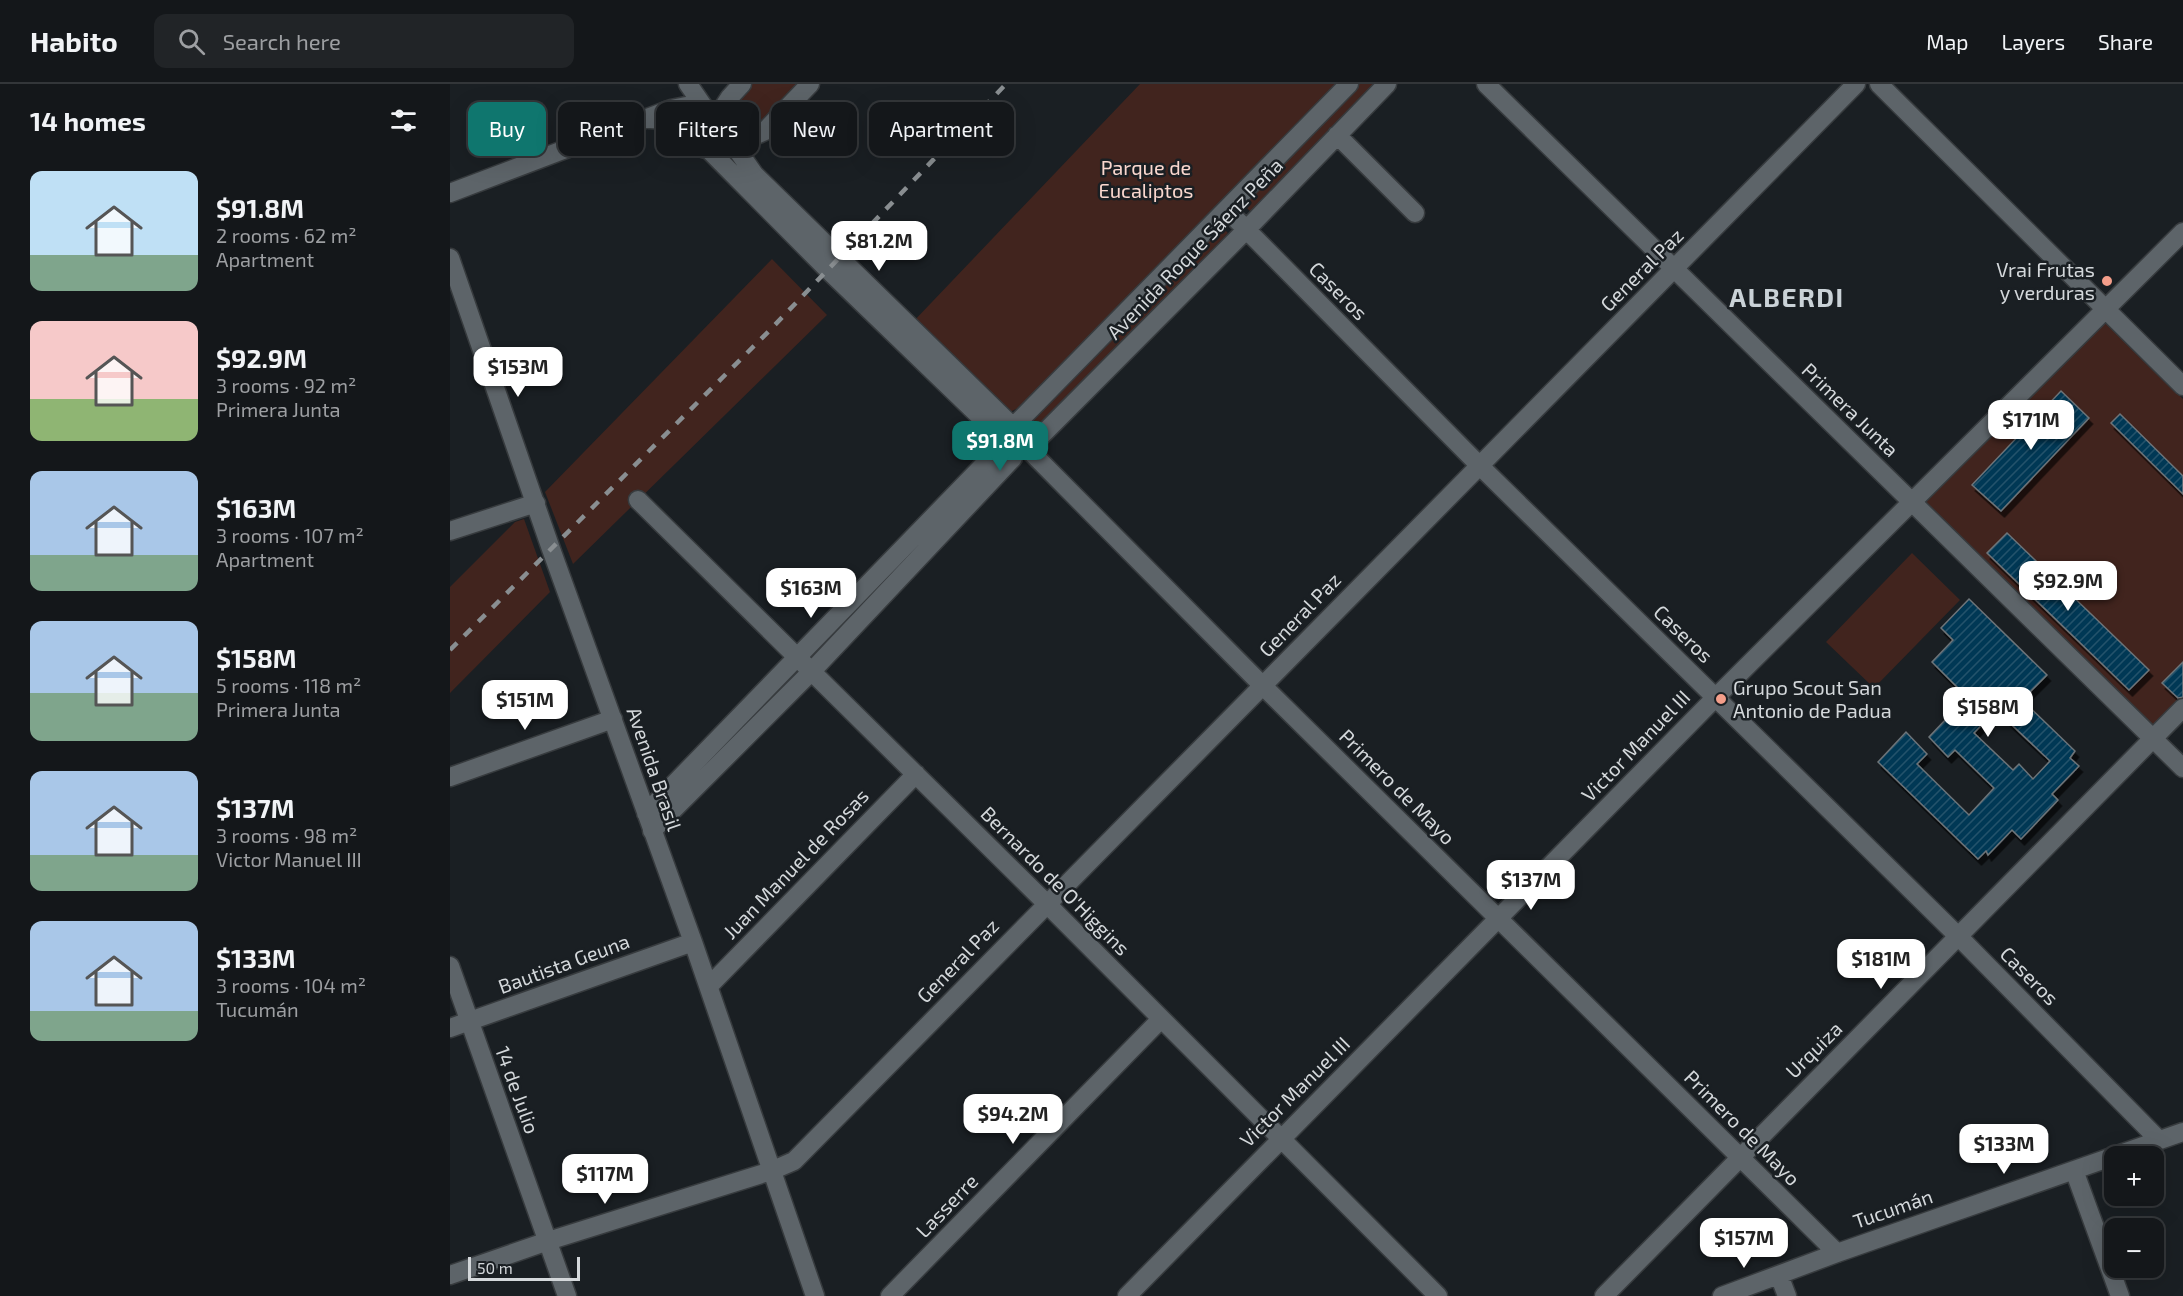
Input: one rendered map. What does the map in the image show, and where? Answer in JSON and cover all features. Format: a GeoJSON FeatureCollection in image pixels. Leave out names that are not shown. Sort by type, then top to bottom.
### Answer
{"type":"FeatureCollection","features":[{"type":"Feature","properties":{"kind":"street"},"geometry":{"type":"LineString","coordinates":[[688,84],[704,102]]}},
{"type":"Feature","properties":{"kind":"street"},"geometry":{"type":"LineString","coordinates":[[724,102],[742,84]]}},
{"type":"Feature","properties":{"kind":"street"},"geometry":{"type":"LineString","coordinates":[[759,134],[765,131],[810,84]]}},
{"type":"Feature","properties":{"kind":"street","name":"Avenida Roque Sáenz Peña"},"geometry":{"type":"LineString","coordinates":[[652,831],[812,670],[870,596],[984,477],[1008,437],[1349,84]]}},
{"type":"Feature","properties":{"kind":"street","name":"Avenida Roque Sáenz Peña"},"geometry":{"type":"LineString","coordinates":[[1032,447],[1387,84]]}},
{"type":"Feature","properties":{"kind":"street","name":"Primera Junta"},"geometry":{"type":"LineString","coordinates":[[1486,84],[2183,768]]}},
{"type":"Feature","properties":{"kind":"street","name":"General Paz"},"geometry":{"type":"LineString","coordinates":[[450,1275],[548,1241],[771,1171],[794,1161],[1856,84]]}},
{"type":"Feature","properties":{"kind":"street"},"geometry":{"type":"LineString","coordinates":[[1879,84],[2183,386]]}},
{"type":"Feature","properties":{"kind":"street"},"geometry":{"type":"LineString","coordinates":[[450,193],[656,115]]}},
{"type":"Feature","properties":{"kind":"street"},"geometry":{"type":"LineString","coordinates":[[647,119],[656,119]]}},
{"type":"Feature","properties":{"kind":"street"},"geometry":{"type":"LineString","coordinates":[[1337,135],[1415,213]]}},
{"type":"Feature","properties":{"kind":"street"},"geometry":{"type":"LineString","coordinates":[[715,156],[900,328]]}},
{"type":"Feature","properties":{"kind":"street"},"geometry":{"type":"LineString","coordinates":[[742,156],[754,174],[900,328],[1008,437],[1023,456],[1032,447]]}},
{"type":"Feature","properties":{"kind":"street","name":"Caseros"},"geometry":{"type":"LineString","coordinates":[[1227,210],[1479,465],[1959,937],[2159,1140]]}},
{"type":"Feature","properties":{"kind":"street","name":"Victor Manuel III"},"geometry":{"type":"LineString","coordinates":[[1127,1296],[1716,697],[2183,232]]}},
{"type":"Feature","properties":{"kind":"street","name":"Avenida Brasil"},"geometry":{"type":"LineString","coordinates":[[450,258],[709,986],[815,1296]]}},
{"type":"Feature","properties":{"kind":"street","name":"Primero de Mayo"},"geometry":{"type":"LineString","coordinates":[[1008,437],[1029,428],[1034,438],[1032,447],[1263,686],[1837,1253]]}},
{"type":"Feature","properties":{"kind":"street","name":"Bernardo de O'Higgins"},"geometry":{"type":"LineString","coordinates":[[638,500],[812,670],[1438,1296]]}},
{"type":"Feature","properties":{"kind":"street"},"geometry":{"type":"LineString","coordinates":[[450,531],[536,503]]}},
{"type":"Feature","properties":{"kind":"street","name":"Avenida Roque Sáenz Peña"},"geometry":{"type":"LineString","coordinates":[[646,813],[798,658],[870,596]]}},
{"type":"Feature","properties":{"kind":"street","name":"Urquiza"},"geometry":{"type":"LineString","coordinates":[[1604,1296],[2183,708]]}},
{"type":"Feature","properties":{"kind":"street"},"geometry":{"type":"LineString","coordinates":[[450,777],[613,719]]}},
{"type":"Feature","properties":{"kind":"street","name":"Juan Manuel de Rosas"},"geometry":{"type":"LineString","coordinates":[[709,986],[916,774]]}},
{"type":"Feature","properties":{"kind":"street","name":"Bautista Geuna"},"geometry":{"type":"LineString","coordinates":[[450,1028],[693,942]]}},
{"type":"Feature","properties":{"kind":"street","name":"14 de Julio"},"geometry":{"type":"LineString","coordinates":[[450,966],[567,1296]]}},
{"type":"Feature","properties":{"kind":"street","name":"Lasserre"},"geometry":{"type":"LineString","coordinates":[[890,1296],[1161,1019]]}},
{"type":"Feature","properties":{"kind":"street","name":"Tucumán"},"geometry":{"type":"LineString","coordinates":[[1722,1296],[1837,1253],[2183,1132]]}},
{"type":"Feature","properties":{"kind":"street"},"geometry":{"type":"LineString","coordinates":[[2074,1170],[2120,1296]]}},
{"type":"Feature","properties":{"kind":"street"},"geometry":{"type":"LineString","coordinates":[[1779,1275],[1786,1296]]}},
{"type":"Feature","properties":{"kind":"green space"},"geometry":{"type":"Polygon","coordinates":[[[751,84],[801,84],[783,102],[771,102],[771,115],[759,127],[759,102],[735,101],[751,84]]]}},
{"type":"Feature","properties":{"kind":"green space","name":"Parque de Eucaliptos"},"geometry":{"type":"Polygon","coordinates":[[[1140,84],[1338,84],[1024,405],[1010,412],[911,324],[1140,84]]]}},
{"type":"Feature","properties":{"kind":"green space"},"geometry":{"type":"Polygon","coordinates":[[[1353,84],[1374,84],[1251,212],[1239,200],[1353,84]]]}},
{"type":"Feature","properties":{"kind":"green space"},"geometry":{"type":"Polygon","coordinates":[[[1218,223],[1228,233],[1039,432],[1027,420],[1218,223]]]}},
{"type":"Feature","properties":{"kind":"green space"},"geometry":{"type":"Polygon","coordinates":[[[772,259],[827,315],[573,564],[545,492],[772,259]]]}},
{"type":"Feature","properties":{"kind":"green space"},"geometry":{"type":"Polygon","coordinates":[[[2104,321],[2183,399],[2183,696],[2153,726],[1926,502],[2104,321]]]}},
{"type":"Feature","properties":{"kind":"green space"},"geometry":{"type":"Polygon","coordinates":[[[524,519],[550,592],[450,693],[450,587],[515,522],[524,519]]]}},
{"type":"Feature","properties":{"kind":"green space"},"geometry":{"type":"Polygon","coordinates":[[[1912,553],[1960,600],[1874,688],[1826,642],[1912,553]]]}},
{"type":"Feature","properties":{"kind":"green space"},"geometry":{"type":"Polygon","coordinates":[[[793,672],[795,674],[687,785],[685,783],[793,672]]]}},
{"type":"Feature","properties":{"kind":"building"},"geometry":{"type":"Polygon","coordinates":[[[2061,391],[2089,418],[2001,511],[1972,485],[2061,391]]]}},
{"type":"Feature","properties":{"kind":"building"},"geometry":{"type":"Polygon","coordinates":[[[2120,414],[2183,476],[2183,494],[2111,423],[2120,414]]]}},
{"type":"Feature","properties":{"kind":"building"},"geometry":{"type":"Polygon","coordinates":[[[2007,533],[2149,670],[2129,690],[1987,553],[2007,533]]]}},
{"type":"Feature","properties":{"kind":"building"},"geometry":{"type":"Polygon","coordinates":[[[1969,599],[2047,675],[2022,700],[2075,751],[2070,758],[2079,766],[2052,794],[2058,800],[2021,839],[2012,830],[1988,855],[1986,851],[1978,859],[1878,762],[1906,732],[1927,754],[1917,764],[1969,815],[1994,788],[1955,750],[1948,757],[1929,737],[1967,697],[1932,662],[1953,640],[1941,628],[1969,599]],[[1996,710],[1974,733],[2013,770],[2019,764],[2033,779],[2050,761],[1996,710]]]}},
{"type":"Feature","properties":{"kind":"building"},"geometry":{"type":"Polygon","coordinates":[[[2183,662],[2183,697],[2178,698],[2162,683],[2183,662]]]}},
{"type":"Feature","properties":{"kind":"railway"},"geometry":{"type":"LineString","coordinates":[[450,650],[769,331],[1006,84]]}},
{"type":"Feature","properties":{"kind":"place","name":"Vrai Frutas y verduras"},"geometry":{"type":"Point","coordinates":[2107,281]}},
{"type":"Feature","properties":{"kind":"place","name":"Grupo Scout San Antonio de Padua"},"geometry":{"type":"Point","coordinates":[1721,699]}},
{"type":"Feature","properties":{"kind":"district","name":"ALBERDI"},"geometry":{"type":"Point","coordinates":[1787,298]}}]}
